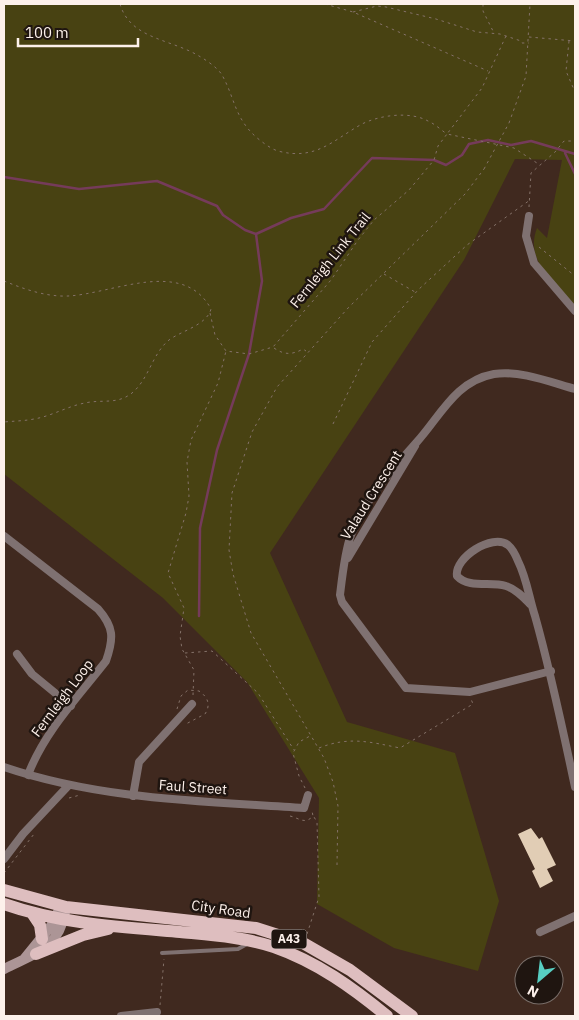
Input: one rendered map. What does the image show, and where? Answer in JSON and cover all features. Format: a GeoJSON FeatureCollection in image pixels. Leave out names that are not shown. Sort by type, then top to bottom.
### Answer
{"type":"FeatureCollection","features":[{"type":"Feature","properties":{"kind":"highway","name":"City Road"},"geometry":{"type":"LineString","coordinates":[[4,890],[62,906],[256,928],[303,943],[350,970],[412,1016]]}},
{"type":"Feature","properties":{"kind":"highway","name":"City Road"},"geometry":{"type":"LineString","coordinates":[[4,904],[60,920],[220,936],[274,947],[307,961],[342,981],[387,1016]]}},
{"type":"Feature","properties":{"kind":"highway"},"geometry":{"type":"LineString","coordinates":[[32,913],[40,925],[42,939]]}},
{"type":"Feature","properties":{"kind":"highway"},"geometry":{"type":"LineString","coordinates":[[31,956],[83,935],[102,930],[128,927]]}},
{"type":"Feature","properties":{"kind":"main road"},"geometry":{"type":"LineString","coordinates":[[4,969],[31,956],[56,938],[62,906]]}},
{"type":"Feature","properties":{"kind":"main road"},"geometry":{"type":"LineString","coordinates":[[31,956],[30,949],[60,920]]}},
{"type":"Feature","properties":{"kind":"street"},"geometry":{"type":"LineString","coordinates":[[529,216],[526,236],[534,263],[575,311]]}},
{"type":"Feature","properties":{"kind":"street","name":"Valaud Crescent"},"geometry":{"type":"LineString","coordinates":[[551,671],[470,692],[406,688],[341,598],[342,576],[346,561],[371,516],[410,458],[417,442],[448,401],[467,385],[493,374],[509,374],[575,389]]}},
{"type":"Feature","properties":{"kind":"street","name":"Fernleigh Loop"},"geometry":{"type":"LineString","coordinates":[[4,536],[98,609],[108,621],[111,646],[106,661],[70,706],[35,755],[28,775]]}},
{"type":"Feature","properties":{"kind":"street"},"geometry":{"type":"LineString","coordinates":[[532,605],[509,587],[494,584],[470,584],[463,581],[458,576],[458,568],[473,552],[488,543],[497,542],[509,546],[520,564],[532,605],[551,671],[575,787]]}},
{"type":"Feature","properties":{"kind":"street"},"geometry":{"type":"LineString","coordinates":[[18,654],[32,674],[70,706]]}},
{"type":"Feature","properties":{"kind":"street"},"geometry":{"type":"LineString","coordinates":[[133,796],[139,762],[192,704]]}},
{"type":"Feature","properties":{"kind":"street","name":"Faul Street"},"geometry":{"type":"LineString","coordinates":[[4,767],[68,786],[133,796],[304,808],[308,795]]}},
{"type":"Feature","properties":{"kind":"street"},"geometry":{"type":"LineString","coordinates":[[4,859],[23,834],[68,786]]}},
{"type":"Feature","properties":{"kind":"street"},"geometry":{"type":"LineString","coordinates":[[540,932],[575,916]]}},
{"type":"Feature","properties":{"kind":"street"},"geometry":{"type":"LineString","coordinates":[[121,1016],[157,1012]]}},
{"type":"Feature","properties":{"kind":"lane"},"geometry":{"type":"LineString","coordinates":[[163,953],[238,949],[252,942]]}},
{"type":"Feature","properties":{"kind":"path"},"geometry":{"type":"LineString","coordinates":[[120,4],[131,26],[198,55],[221,73],[234,108],[244,126],[262,142],[278,151],[312,152],[326,148],[363,124],[399,115],[427,120],[447,134],[514,148],[540,165]]}},
{"type":"Feature","properties":{"kind":"path"},"geometry":{"type":"LineString","coordinates":[[325,4],[352,12],[489,72]]}},
{"type":"Feature","properties":{"kind":"path"},"geometry":{"type":"LineString","coordinates":[[483,4],[484,11],[494,33]]}},
{"type":"Feature","properties":{"kind":"path"},"geometry":{"type":"LineString","coordinates":[[337,865],[338,806],[333,782],[318,748],[251,633],[232,574],[228,550],[232,493],[252,432],[278,388],[308,351],[465,194],[484,169],[510,123],[526,76],[530,4]]}},
{"type":"Feature","properties":{"kind":"path"},"geometry":{"type":"LineString","coordinates":[[352,12],[377,6],[386,7],[436,19],[476,32],[506,36],[521,41],[522,44],[529,44]]}},
{"type":"Feature","properties":{"kind":"path","name":"Fernleigh Link Trail"},"geometry":{"type":"LineString","coordinates":[[273,348],[331,280],[374,220],[409,190],[434,160],[438,146],[482,88],[506,36]]}},
{"type":"Feature","properties":{"kind":"path"},"geometry":{"type":"LineString","coordinates":[[529,37],[575,42]]}},
{"type":"Feature","properties":{"kind":"path"},"geometry":{"type":"LineString","coordinates":[[569,41],[566,71],[575,92]]}},
{"type":"Feature","properties":{"kind":"path"},"geometry":{"type":"LineString","coordinates":[[529,216],[531,173],[564,141],[575,141]]}},
{"type":"Feature","properties":{"kind":"path"},"geometry":{"type":"LineString","coordinates":[[333,424],[372,342],[416,292],[468,245],[530,200]]}},
{"type":"Feature","properties":{"kind":"path"},"geometry":{"type":"LineString","coordinates":[[539,247],[575,276]]}},
{"type":"Feature","properties":{"kind":"path"},"geometry":{"type":"LineString","coordinates":[[384,273],[416,292]]}},
{"type":"Feature","properties":{"kind":"path"},"geometry":{"type":"LineString","coordinates":[[4,281],[31,291],[68,296],[109,288],[169,281],[189,287],[208,303],[211,309],[210,313],[215,335],[226,351],[249,354],[273,348],[282,353],[295,354],[303,349],[308,351]]}},
{"type":"Feature","properties":{"kind":"path"},"geometry":{"type":"LineString","coordinates":[[4,422],[35,419],[85,403],[109,402],[124,398],[133,392],[144,379],[153,361],[166,343],[203,321],[210,313]]}},
{"type":"Feature","properties":{"kind":"path"},"geometry":{"type":"LineString","coordinates":[[192,704],[194,670],[184,654],[180,636],[184,608],[168,573],[186,513],[188,496],[187,462],[191,440],[218,383],[226,351]]}},
{"type":"Feature","properties":{"kind":"path"},"geometry":{"type":"LineString","coordinates":[[184,654],[212,651],[258,693],[294,750]]}},
{"type":"Feature","properties":{"kind":"path"},"geometry":{"type":"LineString","coordinates":[[184,725],[202,718],[208,710],[209,705],[205,696],[193,690]]}},
{"type":"Feature","properties":{"kind":"path"},"geometry":{"type":"LineString","coordinates":[[318,748],[332,743],[361,740],[400,748],[473,704],[470,692]]}},
{"type":"Feature","properties":{"kind":"path"},"geometry":{"type":"LineString","coordinates":[[308,795],[293,757],[294,750],[302,740],[311,736]]}},
{"type":"Feature","properties":{"kind":"path"},"geometry":{"type":"LineString","coordinates":[[64,800],[85,795]]}},
{"type":"Feature","properties":{"kind":"path"},"geometry":{"type":"LineString","coordinates":[[303,943],[320,897],[318,822],[311,810]]}},
{"type":"Feature","properties":{"kind":"path"},"geometry":{"type":"LineString","coordinates":[[286,815],[302,821],[309,820],[313,816]]}},
{"type":"Feature","properties":{"kind":"path"},"geometry":{"type":"LineString","coordinates":[[4,873],[38,829]]}},
{"type":"Feature","properties":{"kind":"path"},"geometry":{"type":"LineString","coordinates":[[157,1012],[160,1004],[163,953]]}},
{"type":"Feature","properties":{"kind":"shaded area"},"geometry":{"type":"Polygon","coordinates":[[[4,4],[575,4],[575,306],[544,271],[538,261],[534,240],[537,228],[547,238],[562,160],[515,159],[464,260],[270,553],[347,722],[455,753],[499,901],[478,971],[394,948],[317,904],[319,798],[247,682],[163,598],[4,474],[4,4]]]}},
{"type":"Feature","properties":{"kind":"building"},"geometry":{"type":"Polygon","coordinates":[[[531,828],[539,839],[542,837],[556,865],[547,869],[553,881],[540,888],[532,871],[535,869],[518,834],[531,828]]]}},
{"type":"Feature","properties":{"kind":"waterway"},"geometry":{"type":"LineString","coordinates":[[4,177],[79,189],[157,181],[217,206],[223,215],[245,230],[256,234],[291,218],[324,209],[372,158],[434,160],[446,165],[462,155],[469,144],[488,140],[511,145],[531,141],[575,154]]}},
{"type":"Feature","properties":{"kind":"waterway"},"geometry":{"type":"LineString","coordinates":[[565,153],[575,174]]}},
{"type":"Feature","properties":{"kind":"waterway"},"geometry":{"type":"LineString","coordinates":[[199,616],[200,528],[217,450],[249,354],[262,281],[256,234]]}}]}
